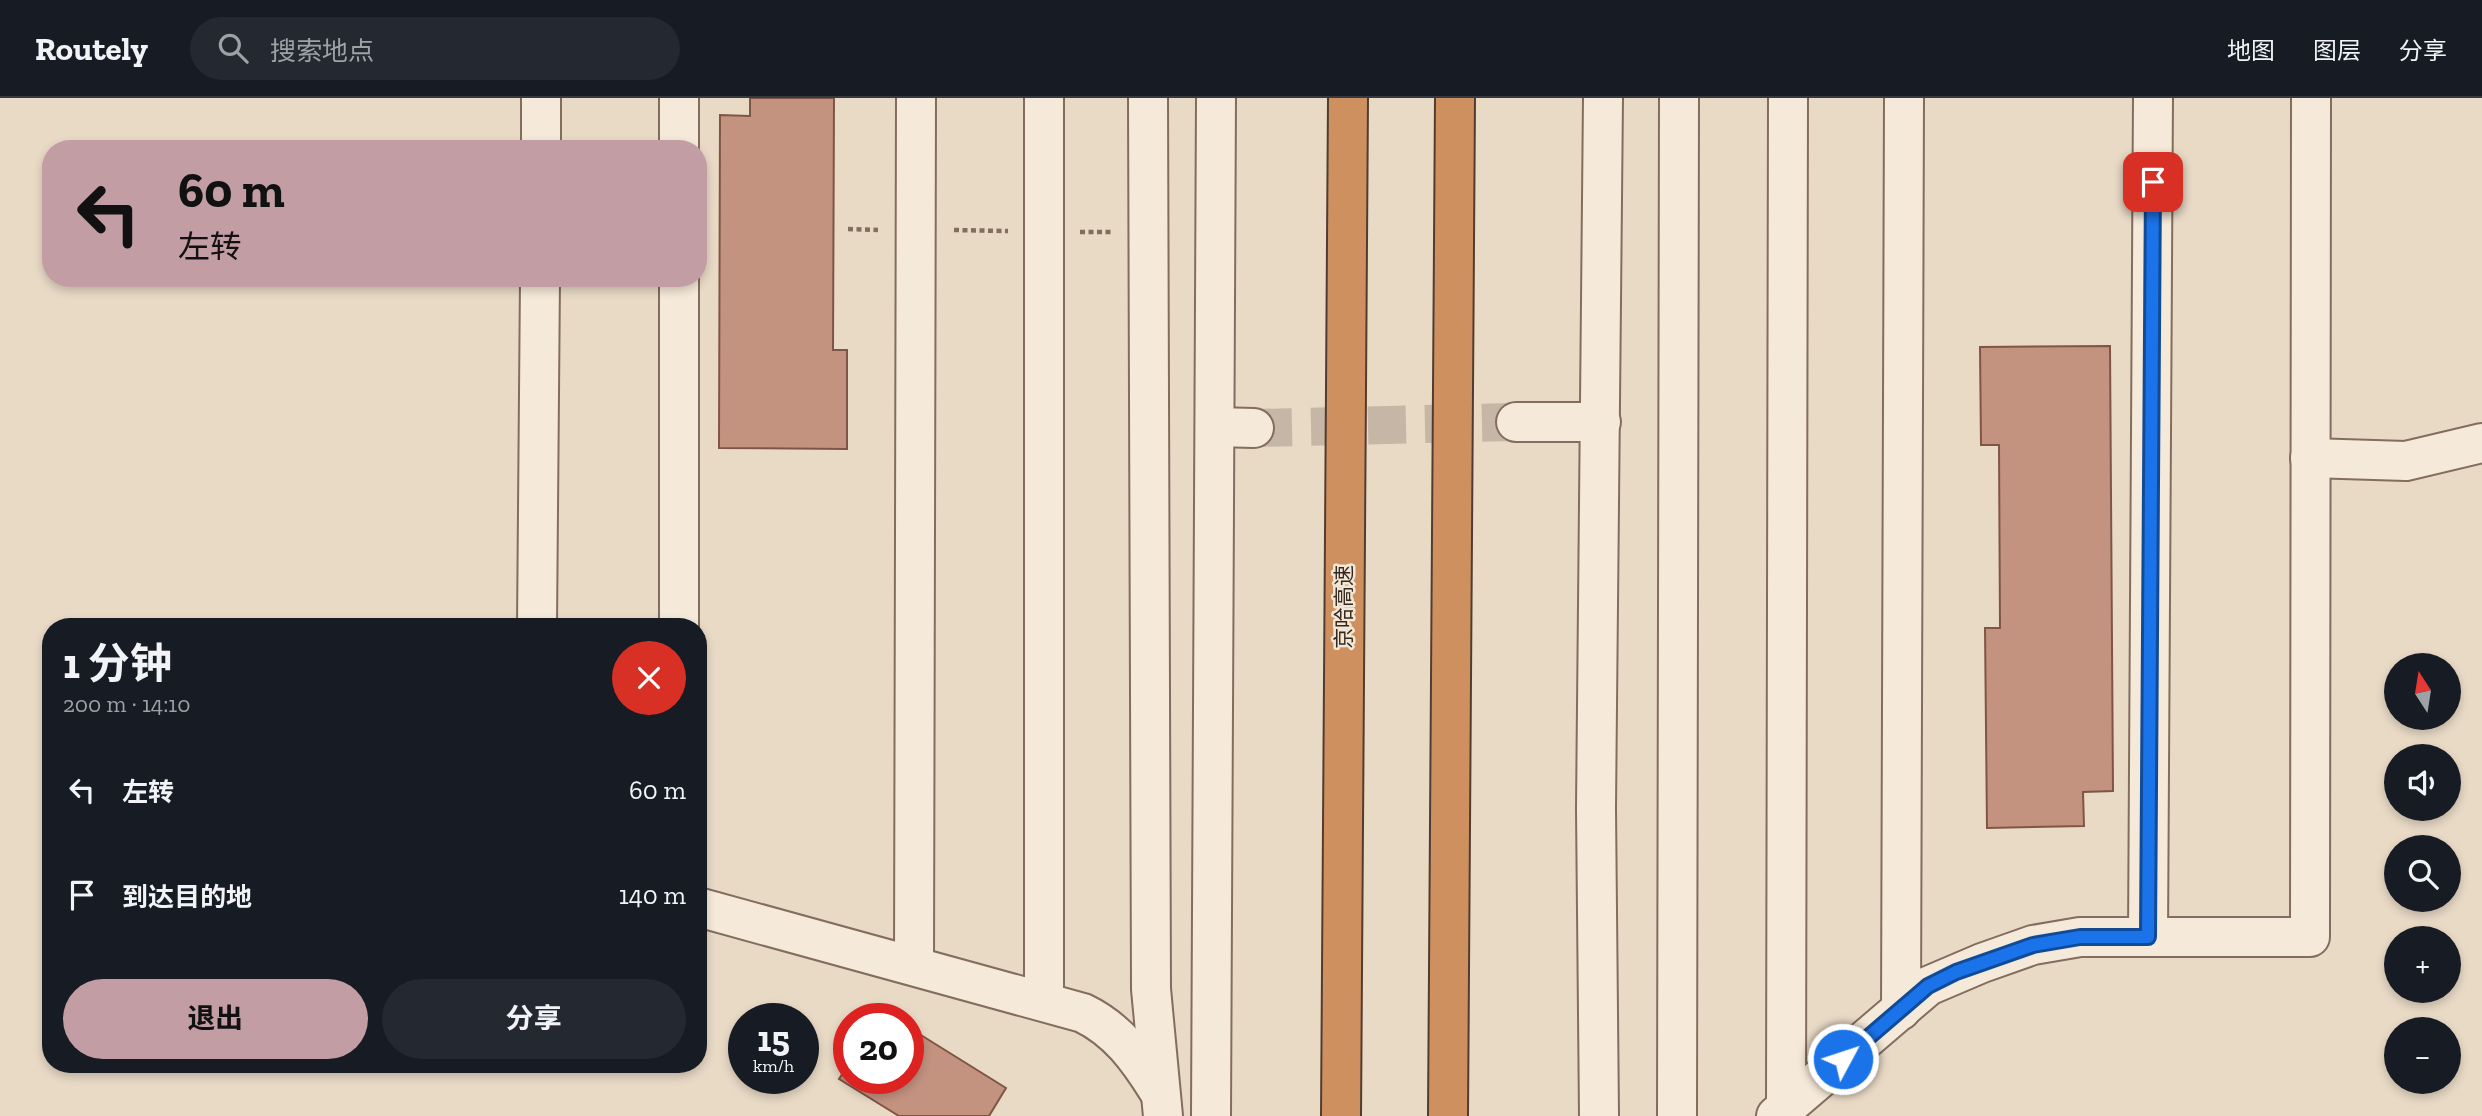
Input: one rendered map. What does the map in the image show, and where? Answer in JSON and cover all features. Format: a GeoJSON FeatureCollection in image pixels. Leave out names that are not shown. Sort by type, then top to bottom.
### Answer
{"type":"FeatureCollection","features":[{"type":"Feature","properties":{"kind":"highway","name":"京哈高速"},"geometry":{"type":"LineString","coordinates":[[1341,1116],[1348,98]]}},
{"type":"Feature","properties":{"kind":"highway"},"geometry":{"type":"LineString","coordinates":[[1448,1116],[1455,98]]}},
{"type":"Feature","properties":{"kind":"street"},"geometry":{"type":"LineString","coordinates":[[541,98],[541,140]]}},
{"type":"Feature","properties":{"kind":"street"},"geometry":{"type":"LineString","coordinates":[[679,98],[679,140]]}},
{"type":"Feature","properties":{"kind":"street"},"geometry":{"type":"LineString","coordinates":[[914,965],[916,98]]}},
{"type":"Feature","properties":{"kind":"street"},"geometry":{"type":"LineString","coordinates":[[1044,98],[1044,1000]]}},
{"type":"Feature","properties":{"kind":"street"},"geometry":{"type":"LineString","coordinates":[[1149,98],[1151,989],[1161,1103]]}},
{"type":"Feature","properties":{"kind":"street"},"geometry":{"type":"LineString","coordinates":[[1211,1116],[1216,98]]}},
{"type":"Feature","properties":{"kind":"street"},"geometry":{"type":"LineString","coordinates":[[1600,1116],[1596,807],[1603,98]]}},
{"type":"Feature","properties":{"kind":"street"},"geometry":{"type":"LineString","coordinates":[[1677,1116],[1679,98]]}},
{"type":"Feature","properties":{"kind":"street"},"geometry":{"type":"LineString","coordinates":[[1781,1112],[1787,98]]}},
{"type":"Feature","properties":{"kind":"street"},"geometry":{"type":"LineString","coordinates":[[1901,1010],[1904,98]]}},
{"type":"Feature","properties":{"kind":"street"},"geometry":{"type":"LineString","coordinates":[[2148,937],[2153,98]]}},
{"type":"Feature","properties":{"kind":"street"},"geometry":{"type":"LineString","coordinates":[[1781,1112],[1928,986],[1956,972],[2033,945],[2080,937],[2310,937],[2311,98]]}},
{"type":"Feature","properties":{"kind":"street"},"geometry":{"type":"LineString","coordinates":[[537,618],[540,287]]}},
{"type":"Feature","properties":{"kind":"street"},"geometry":{"type":"LineString","coordinates":[[678,618],[679,287]]}},
{"type":"Feature","properties":{"kind":"street"},"geometry":{"type":"LineString","coordinates":[[1516,422],[1601,422]]}},
{"type":"Feature","properties":{"kind":"street"},"geometry":{"type":"LineString","coordinates":[[1214,427],[1254,428]]}},
{"type":"Feature","properties":{"kind":"street"},"geometry":{"type":"LineString","coordinates":[[2310,458],[2406,461],[2482,443]]}},
{"type":"Feature","properties":{"kind":"street"},"geometry":{"type":"LineString","coordinates":[[707,909],[1044,1000],[1101,1022],[1132,1052],[1161,1103]]}},
{"type":"Feature","properties":{"kind":"building"},"geometry":{"type":"Polygon","coordinates":[[[750,98],[834,98],[833,350],[847,350],[847,449],[719,448],[720,115],[750,116],[750,98]]]}},
{"type":"Feature","properties":{"kind":"building"},"geometry":{"type":"Polygon","coordinates":[[[2110,346],[2113,791],[2083,792],[2084,826],[1987,828],[1985,628],[2000,628],[1999,445],[1981,445],[1980,347],[2110,346]]]}},
{"type":"Feature","properties":{"kind":"building"},"geometry":{"type":"Polygon","coordinates":[[[924,1037],[1006,1088],[989,1116],[899,1116],[863,1094],[924,1094],[924,1037]]]}},
{"type":"Feature","properties":{"kind":"tunnel"},"geometry":{"type":"LineString","coordinates":[[1254,428],[1516,422]]}},
{"type":"Feature","properties":{"kind":"route"},"geometry":{"type":"LineString","coordinates":[[1843,1059],[1928,986],[1956,972],[2033,945],[2080,937],[2148,937],[2153,182]]}}]}
